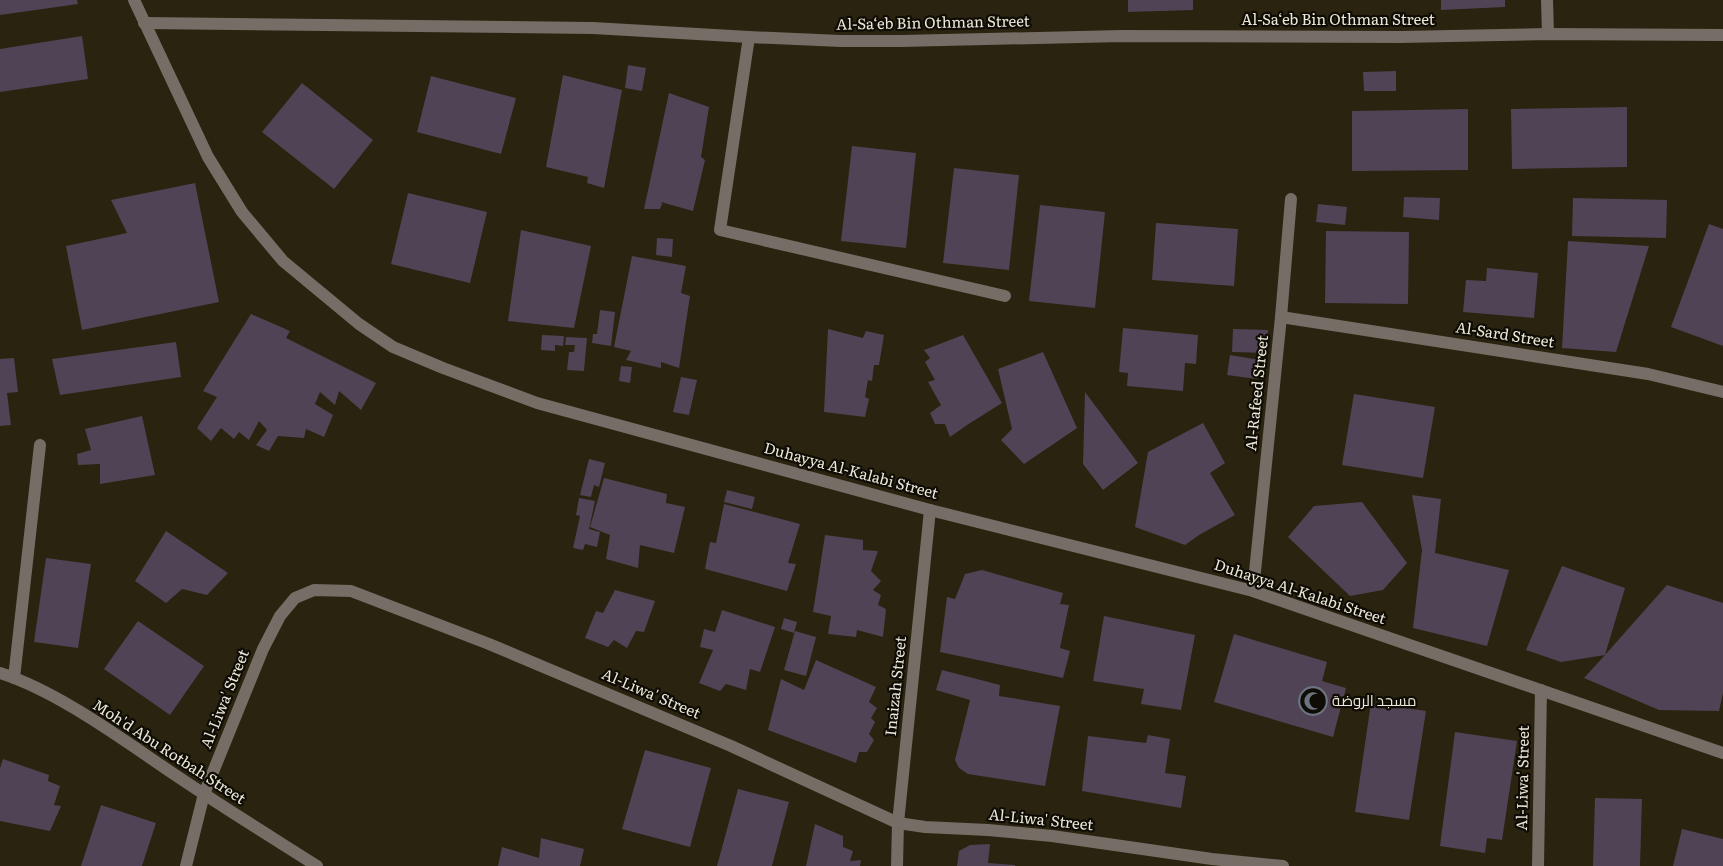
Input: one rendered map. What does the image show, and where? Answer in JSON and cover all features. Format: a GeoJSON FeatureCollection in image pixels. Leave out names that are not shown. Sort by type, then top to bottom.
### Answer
{"type":"FeatureCollection","features":[{"type":"Feature","properties":{"kind":"street","name":"Duhayya Al-Kalabi Street"},"geometry":{"type":"LineString","coordinates":[[134,0],[208,157],[242,212],[283,261],[352,319],[393,347],[537,403],[930,510],[1253,591],[1723,752]]}},
{"type":"Feature","properties":{"kind":"street"},"geometry":{"type":"LineString","coordinates":[[1547,0],[1548,34]]}},
{"type":"Feature","properties":{"kind":"street","name":"Al-Sa‘eb Bin Othman Street"},"geometry":{"type":"LineString","coordinates":[[144,23],[592,28],[749,37],[901,41],[1122,36],[1723,35]]}},
{"type":"Feature","properties":{"kind":"street"},"geometry":{"type":"LineString","coordinates":[[749,37],[720,230],[1005,296]]}},
{"type":"Feature","properties":{"kind":"street","name":"Al-Rafeed Street"},"geometry":{"type":"LineString","coordinates":[[1253,591],[1291,199]]}},
{"type":"Feature","properties":{"kind":"street","name":"Al-Sard Street"},"geometry":{"type":"LineString","coordinates":[[1281,317],[1648,374],[1723,392]]}},
{"type":"Feature","properties":{"kind":"street"},"geometry":{"type":"LineString","coordinates":[[14,678],[40,445]]}},
{"type":"Feature","properties":{"kind":"street","name":"Inaizah Street"},"geometry":{"type":"LineString","coordinates":[[897,866],[898,823],[930,510]]}},
{"type":"Feature","properties":{"kind":"street","name":"Al-Liwa' Street"},"geometry":{"type":"LineString","coordinates":[[186,866],[204,794],[263,648],[280,616],[295,598],[314,590],[351,591],[489,644],[731,746],[898,823],[925,827],[1052,836],[1212,859],[1283,866]]}},
{"type":"Feature","properties":{"kind":"street","name":"Moh'd Abu Rotbah Street"},"geometry":{"type":"LineString","coordinates":[[0,674],[14,678],[59,700],[316,866]]}},
{"type":"Feature","properties":{"kind":"street","name":"Al-Liwa' Street"},"geometry":{"type":"LineString","coordinates":[[1538,866],[1541,690]]}},
{"type":"Feature","properties":{"kind":"building"},"geometry":{"type":"Polygon","coordinates":[[[0,0],[77,0],[78,4],[0,15],[0,0]]]}},
{"type":"Feature","properties":{"kind":"building"},"geometry":{"type":"Polygon","coordinates":[[[1128,0],[1193,0],[1193,10],[1128,12],[1128,0]]]}},
{"type":"Feature","properties":{"kind":"building"},"geometry":{"type":"Polygon","coordinates":[[[1441,0],[1505,0],[1505,7],[1441,10],[1441,0]]]}},
{"type":"Feature","properties":{"kind":"building"},"geometry":{"type":"Polygon","coordinates":[[[82,36],[88,79],[0,92],[0,49],[82,36]]]}},
{"type":"Feature","properties":{"kind":"building"},"geometry":{"type":"Polygon","coordinates":[[[628,65],[646,68],[642,91],[625,88],[628,65]]]}},
{"type":"Feature","properties":{"kind":"building"},"geometry":{"type":"Polygon","coordinates":[[[1396,71],[1396,91],[1364,91],[1363,72],[1396,71]]]}},
{"type":"Feature","properties":{"kind":"building"},"geometry":{"type":"Polygon","coordinates":[[[563,75],[622,90],[604,188],[587,183],[588,177],[546,167],[563,75]]]}},
{"type":"Feature","properties":{"kind":"building"},"geometry":{"type":"Polygon","coordinates":[[[431,76],[516,98],[501,154],[417,132],[431,76]]]}},
{"type":"Feature","properties":{"kind":"building"},"geometry":{"type":"Polygon","coordinates":[[[302,83],[373,140],[334,189],[262,132],[302,83]]]}},
{"type":"Feature","properties":{"kind":"building"},"geometry":{"type":"Polygon","coordinates":[[[669,93],[709,107],[701,157],[705,160],[693,211],[661,202],[660,209],[644,209],[669,93]]]}},
{"type":"Feature","properties":{"kind":"building"},"geometry":{"type":"Polygon","coordinates":[[[1627,107],[1627,167],[1512,169],[1511,109],[1627,107]]]}},
{"type":"Feature","properties":{"kind":"building"},"geometry":{"type":"Polygon","coordinates":[[[1468,109],[1468,170],[1352,171],[1352,111],[1468,109]]]}},
{"type":"Feature","properties":{"kind":"building"},"geometry":{"type":"Polygon","coordinates":[[[852,146],[916,153],[906,248],[841,241],[852,146]]]}},
{"type":"Feature","properties":{"kind":"building"},"geometry":{"type":"Polygon","coordinates":[[[954,168],[1019,175],[1009,270],[943,263],[954,168]]]}},
{"type":"Feature","properties":{"kind":"building"},"geometry":{"type":"Polygon","coordinates":[[[195,183],[219,302],[82,330],[66,246],[127,233],[111,200],[195,183]]]}},
{"type":"Feature","properties":{"kind":"building"},"geometry":{"type":"Polygon","coordinates":[[[408,193],[487,212],[470,283],[391,264],[408,193]]]}},
{"type":"Feature","properties":{"kind":"building"},"geometry":{"type":"Polygon","coordinates":[[[1404,197],[1440,198],[1439,220],[1403,217],[1404,197]]]}},
{"type":"Feature","properties":{"kind":"building"},"geometry":{"type":"Polygon","coordinates":[[[1573,198],[1667,200],[1666,238],[1572,236],[1573,198]]]}},
{"type":"Feature","properties":{"kind":"building"},"geometry":{"type":"Polygon","coordinates":[[[1318,204],[1347,207],[1345,225],[1316,222],[1318,204]]]}},
{"type":"Feature","properties":{"kind":"building"},"geometry":{"type":"Polygon","coordinates":[[[1040,205],[1105,212],[1095,308],[1029,301],[1040,205]]]}},
{"type":"Feature","properties":{"kind":"building"},"geometry":{"type":"Polygon","coordinates":[[[1156,223],[1238,229],[1234,286],[1152,280],[1156,223]]]}},
{"type":"Feature","properties":{"kind":"building"},"geometry":{"type":"Polygon","coordinates":[[[1709,224],[1723,229],[1723,346],[1671,327],[1709,224]]]}},
{"type":"Feature","properties":{"kind":"building"},"geometry":{"type":"Polygon","coordinates":[[[521,230],[591,246],[574,328],[508,321],[521,230]]]}},
{"type":"Feature","properties":{"kind":"building"},"geometry":{"type":"Polygon","coordinates":[[[1326,231],[1409,232],[1408,304],[1325,303],[1326,231]]]}},
{"type":"Feature","properties":{"kind":"building"},"geometry":{"type":"Polygon","coordinates":[[[657,238],[673,239],[672,257],[656,255],[657,238]]]}},
{"type":"Feature","properties":{"kind":"building"},"geometry":{"type":"Polygon","coordinates":[[[1568,241],[1649,246],[1616,352],[1562,348],[1568,241]]]}},
{"type":"Feature","properties":{"kind":"building"},"geometry":{"type":"Polygon","coordinates":[[[632,256],[686,266],[681,293],[690,296],[679,368],[661,362],[661,368],[626,360],[631,351],[614,347],[632,256]]]}},
{"type":"Feature","properties":{"kind":"building"},"geometry":{"type":"Polygon","coordinates":[[[1487,268],[1538,273],[1534,318],[1463,312],[1466,280],[1486,281],[1487,268]]]}},
{"type":"Feature","properties":{"kind":"building"},"geometry":{"type":"Polygon","coordinates":[[[600,310],[615,312],[611,346],[592,343],[593,334],[597,334],[600,310]]]}},
{"type":"Feature","properties":{"kind":"building"},"geometry":{"type":"Polygon","coordinates":[[[251,314],[290,331],[286,338],[376,383],[361,410],[339,391],[335,405],[320,392],[315,404],[333,415],[324,437],[306,429],[304,438],[278,436],[269,451],[256,445],[267,430],[259,421],[249,440],[239,432],[234,439],[221,428],[211,441],[197,428],[217,397],[203,391],[251,314]]]}},
{"type":"Feature","properties":{"kind":"building"},"geometry":{"type":"Polygon","coordinates":[[[1123,328],[1198,335],[1196,364],[1185,363],[1183,391],[1127,386],[1128,373],[1119,372],[1123,328]]]}},
{"type":"Feature","properties":{"kind":"building"},"geometry":{"type":"Polygon","coordinates":[[[828,329],[863,338],[866,331],[884,335],[879,365],[874,365],[872,381],[868,380],[865,397],[869,399],[865,417],[824,412],[828,329]]]}},
{"type":"Feature","properties":{"kind":"building"},"geometry":{"type":"Polygon","coordinates":[[[1233,329],[1268,330],[1267,353],[1232,352],[1233,329]]]}},
{"type":"Feature","properties":{"kind":"building"},"geometry":{"type":"Polygon","coordinates":[[[542,335],[564,336],[563,346],[555,345],[555,351],[541,350],[542,335]]]}},
{"type":"Feature","properties":{"kind":"building"},"geometry":{"type":"Polygon","coordinates":[[[963,335],[1002,403],[950,437],[945,424],[935,424],[930,413],[941,405],[928,382],[935,380],[925,362],[930,358],[924,350],[963,335]]]}},
{"type":"Feature","properties":{"kind":"building"},"geometry":{"type":"Polygon","coordinates":[[[566,337],[587,338],[584,371],[567,370],[569,352],[574,352],[575,345],[565,345],[566,337]]]}},
{"type":"Feature","properties":{"kind":"building"},"geometry":{"type":"Polygon","coordinates":[[[176,342],[181,377],[60,395],[52,359],[176,342]]]}},
{"type":"Feature","properties":{"kind":"building"},"geometry":{"type":"Polygon","coordinates":[[[1043,352],[1077,428],[1024,464],[1001,440],[1012,429],[998,369],[1043,352]]]}},
{"type":"Feature","properties":{"kind":"building"},"geometry":{"type":"Polygon","coordinates":[[[1230,355],[1260,360],[1257,379],[1227,375],[1230,355]]]}},
{"type":"Feature","properties":{"kind":"building"},"geometry":{"type":"Polygon","coordinates":[[[14,358],[18,392],[7,393],[11,425],[0,426],[0,359],[14,358]]]}},
{"type":"Feature","properties":{"kind":"building"},"geometry":{"type":"Polygon","coordinates":[[[621,366],[632,367],[630,383],[619,381],[621,366]]]}},
{"type":"Feature","properties":{"kind":"building"},"geometry":{"type":"Polygon","coordinates":[[[681,377],[697,380],[689,415],[673,412],[681,377]]]}},
{"type":"Feature","properties":{"kind":"building"},"geometry":{"type":"Polygon","coordinates":[[[1085,392],[1138,463],[1103,490],[1083,464],[1085,392]]]}},
{"type":"Feature","properties":{"kind":"building"},"geometry":{"type":"Polygon","coordinates":[[[1354,394],[1435,407],[1423,478],[1342,465],[1354,394]]]}},
{"type":"Feature","properties":{"kind":"building"},"geometry":{"type":"Polygon","coordinates":[[[142,416],[155,475],[100,484],[100,464],[78,465],[77,454],[91,450],[85,429],[142,416]]]}},
{"type":"Feature","properties":{"kind":"building"},"geometry":{"type":"Polygon","coordinates":[[[1203,423],[1225,463],[1210,473],[1235,515],[1185,545],[1135,527],[1148,452],[1203,423]]]}},
{"type":"Feature","properties":{"kind":"building"},"geometry":{"type":"Polygon","coordinates":[[[589,459],[605,463],[599,487],[594,485],[591,497],[580,495],[589,459]]]}},
{"type":"Feature","properties":{"kind":"building"},"geometry":{"type":"Polygon","coordinates":[[[604,478],[667,494],[666,503],[685,507],[674,553],[640,545],[638,568],[606,559],[610,535],[590,527],[604,478]]]}},
{"type":"Feature","properties":{"kind":"building"},"geometry":{"type":"Polygon","coordinates":[[[727,490],[755,497],[752,509],[724,502],[727,490]]]}},
{"type":"Feature","properties":{"kind":"building"},"geometry":{"type":"Polygon","coordinates":[[[1412,495],[1441,499],[1435,553],[1509,570],[1487,646],[1413,628],[1422,550],[1412,495]]]}},
{"type":"Feature","properties":{"kind":"building"},"geometry":{"type":"Polygon","coordinates":[[[579,498],[595,501],[589,529],[600,532],[597,547],[585,544],[583,550],[573,548],[580,516],[576,515],[579,498]]]}},
{"type":"Feature","properties":{"kind":"building"},"geometry":{"type":"Polygon","coordinates":[[[1362,502],[1407,563],[1383,590],[1350,596],[1288,537],[1314,506],[1362,502]]]}},
{"type":"Feature","properties":{"kind":"building"},"geometry":{"type":"Polygon","coordinates":[[[724,504],[800,524],[788,563],[796,564],[787,591],[705,569],[710,542],[716,543],[724,504]]]}},
{"type":"Feature","properties":{"kind":"building"},"geometry":{"type":"Polygon","coordinates":[[[166,531],[228,573],[207,595],[182,589],[166,603],[135,581],[166,531]]]}},
{"type":"Feature","properties":{"kind":"building"},"geometry":{"type":"Polygon","coordinates":[[[825,535],[863,540],[863,550],[878,551],[871,571],[881,581],[873,590],[881,595],[878,605],[886,609],[883,637],[857,630],[856,637],[828,634],[831,616],[813,612],[825,535]]]}},
{"type":"Feature","properties":{"kind":"building"},"geometry":{"type":"Polygon","coordinates":[[[46,558],[91,564],[78,648],[34,642],[46,558]]]}},
{"type":"Feature","properties":{"kind":"building"},"geometry":{"type":"Polygon","coordinates":[[[1562,566],[1625,588],[1605,655],[1561,662],[1526,650],[1562,566]]]}},
{"type":"Feature","properties":{"kind":"building"},"geometry":{"type":"Polygon","coordinates":[[[982,570],[1063,593],[1060,604],[1069,605],[1060,648],[1070,651],[1063,678],[940,652],[947,597],[955,599],[965,574],[982,570]]]}},
{"type":"Feature","properties":{"kind":"building"},"geometry":{"type":"Polygon","coordinates":[[[1667,585],[1723,603],[1723,693],[1719,711],[1659,710],[1584,678],[1667,585]]]}},
{"type":"Feature","properties":{"kind":"building"},"geometry":{"type":"Polygon","coordinates":[[[615,590],[655,601],[644,632],[636,631],[627,648],[614,640],[608,647],[585,638],[596,611],[603,613],[615,590]]]}},
{"type":"Feature","properties":{"kind":"building"},"geometry":{"type":"Polygon","coordinates":[[[722,610],[775,627],[760,672],[750,669],[746,690],[726,684],[720,691],[699,683],[713,650],[700,647],[704,629],[715,632],[722,610]]]}},
{"type":"Feature","properties":{"kind":"building"},"geometry":{"type":"Polygon","coordinates":[[[1104,616],[1195,635],[1181,710],[1141,704],[1144,689],[1093,681],[1104,616]]]}},
{"type":"Feature","properties":{"kind":"building"},"geometry":{"type":"Polygon","coordinates":[[[784,618],[797,622],[794,633],[781,629],[784,618]]]}},
{"type":"Feature","properties":{"kind":"building"},"geometry":{"type":"Polygon","coordinates":[[[138,621],[204,666],[170,715],[104,669],[138,621]]]}},
{"type":"Feature","properties":{"kind":"building"},"geometry":{"type":"Polygon","coordinates":[[[795,631],[816,637],[806,676],[784,670],[795,631]]]}},
{"type":"Feature","properties":{"kind":"building"},"geometry":{"type":"Polygon","coordinates":[[[1234,634],[1327,662],[1322,681],[1346,688],[1333,737],[1214,702],[1234,634]]]}},
{"type":"Feature","properties":{"kind":"building"},"geometry":{"type":"Polygon","coordinates":[[[816,660],[876,687],[869,702],[877,708],[871,718],[875,722],[869,734],[874,740],[867,752],[859,752],[856,763],[768,730],[781,679],[804,690],[816,660]]]}},
{"type":"Feature","properties":{"kind":"building"},"geometry":{"type":"Polygon","coordinates":[[[942,670],[1000,685],[999,696],[1060,706],[1045,786],[968,774],[959,768],[955,760],[970,700],[936,690],[942,670]]]}},
{"type":"Feature","properties":{"kind":"building"},"geometry":{"type":"Polygon","coordinates":[[[1371,703],[1426,711],[1409,820],[1355,812],[1371,703]]]}},
{"type":"Feature","properties":{"kind":"building"},"geometry":{"type":"Polygon","coordinates":[[[1455,732],[1517,741],[1502,840],[1487,838],[1485,853],[1440,846],[1455,732]]]}},
{"type":"Feature","properties":{"kind":"building"},"geometry":{"type":"Polygon","coordinates":[[[1148,735],[1170,739],[1165,773],[1186,776],[1181,808],[1082,791],[1088,736],[1146,743],[1148,735]]]}},
{"type":"Feature","properties":{"kind":"building"},"geometry":{"type":"Polygon","coordinates":[[[645,750],[711,768],[690,847],[622,829],[645,750]]]}},
{"type":"Feature","properties":{"kind":"building"},"geometry":{"type":"Polygon","coordinates":[[[3,759],[49,775],[48,781],[60,786],[54,805],[61,806],[50,831],[0,821],[0,768],[3,759]]]}},
{"type":"Feature","properties":{"kind":"building"},"geometry":{"type":"Polygon","coordinates":[[[738,789],[789,802],[772,866],[717,866],[738,789]]]}},
{"type":"Feature","properties":{"kind":"building"},"geometry":{"type":"Polygon","coordinates":[[[1595,798],[1642,799],[1640,866],[1593,866],[1595,798]]]}},
{"type":"Feature","properties":{"kind":"building"},"geometry":{"type":"Polygon","coordinates":[[[101,805],[156,823],[142,866],[81,866],[101,805]]]}},
{"type":"Feature","properties":{"kind":"building"},"geometry":{"type":"Polygon","coordinates":[[[815,824],[843,836],[843,847],[853,851],[850,861],[861,860],[860,866],[806,866],[815,824]]]}},
{"type":"Feature","properties":{"kind":"building"},"geometry":{"type":"Polygon","coordinates":[[[1682,829],[1723,839],[1723,866],[1673,866],[1682,829]]]}},
{"type":"Feature","properties":{"kind":"building"},"geometry":{"type":"Polygon","coordinates":[[[541,838],[584,849],[580,866],[498,866],[502,847],[539,858],[541,838]]]}},
{"type":"Feature","properties":{"kind":"building"},"geometry":{"type":"Polygon","coordinates":[[[990,844],[988,863],[1015,866],[957,866],[959,851],[970,845],[990,844]]]}},
{"type":"Feature","properties":{"kind":"place","name":"مسجد الروضة"},"geometry":{"type":"Point","coordinates":[1313,701]}}]}
